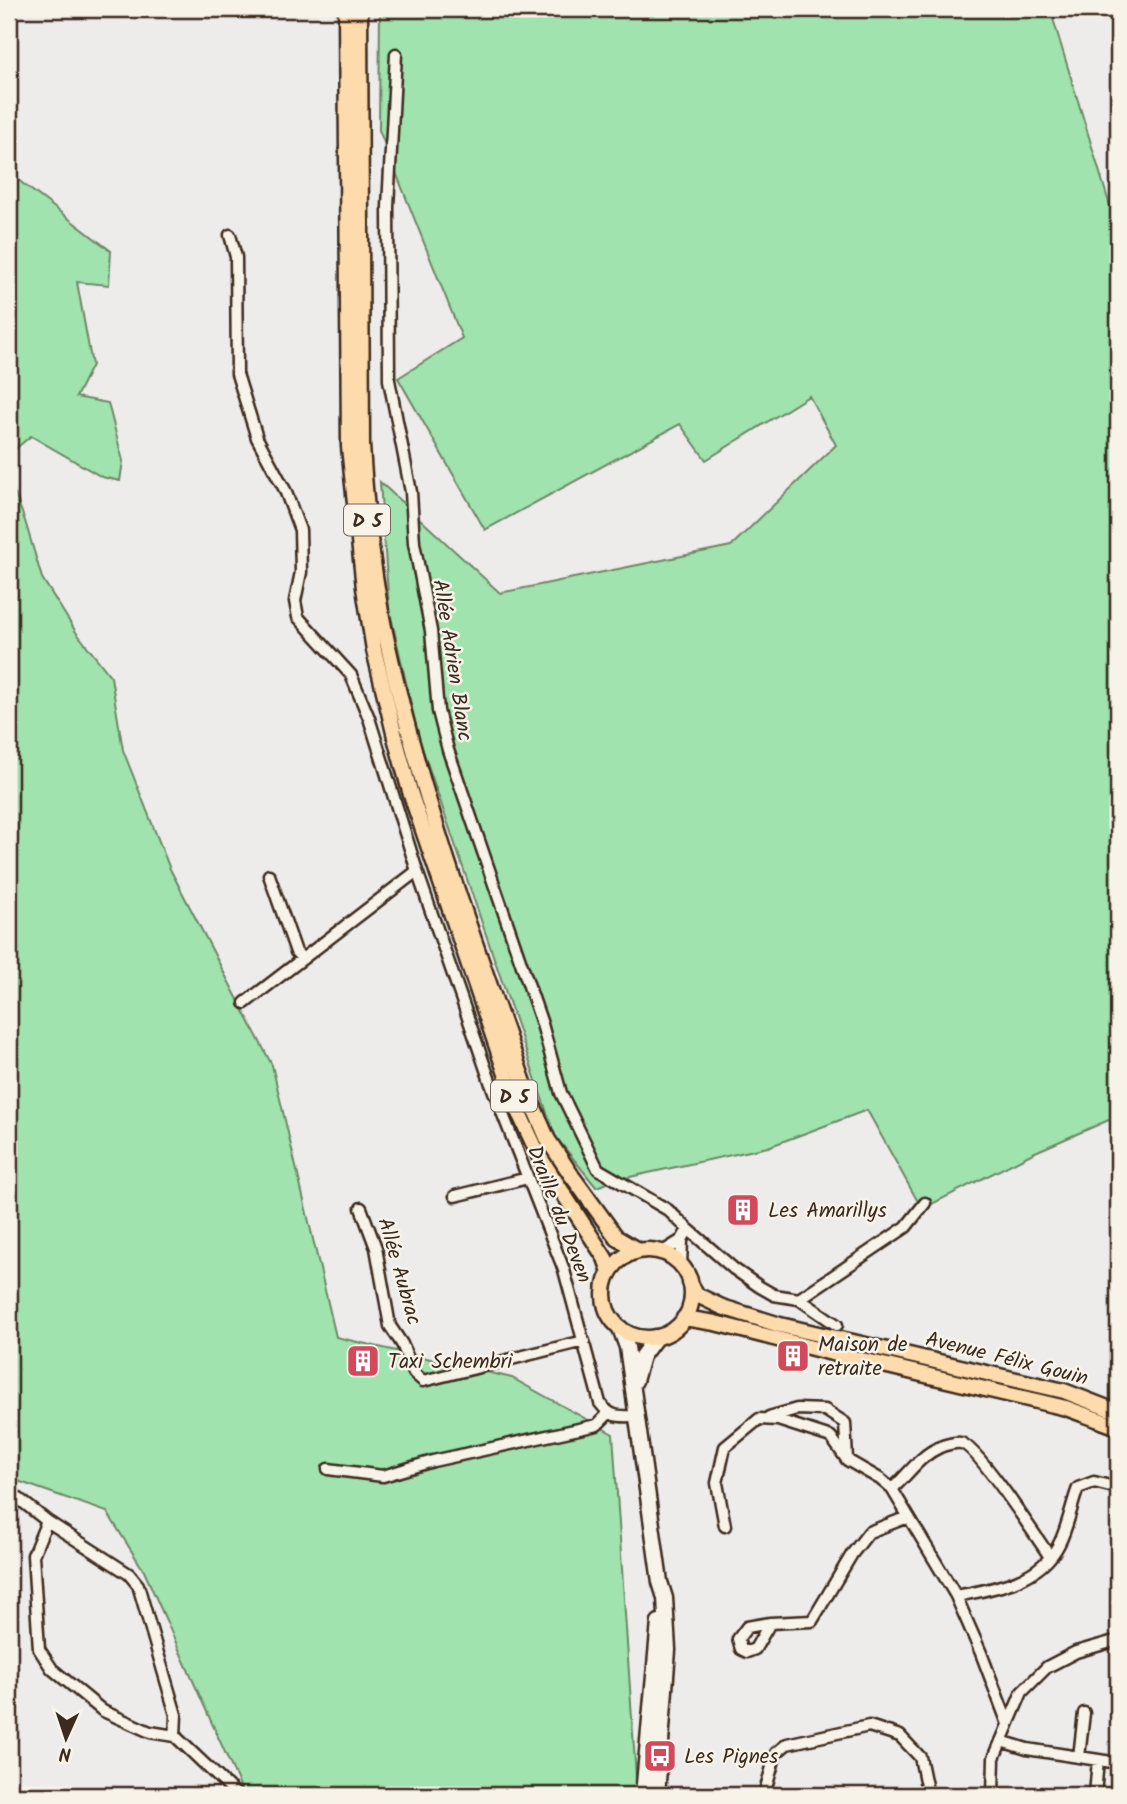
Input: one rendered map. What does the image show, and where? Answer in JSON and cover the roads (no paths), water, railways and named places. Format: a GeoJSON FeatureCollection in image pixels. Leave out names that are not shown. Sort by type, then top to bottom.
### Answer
{"type":"FeatureCollection","features":[{"type":"Feature","properties":{"kind":"main road","name":"D 5"},"geometry":{"type":"LineString","coordinates":[[346,9],[349,447],[358,542],[374,650],[411,795],[520,1115],[539,1156],[605,1258],[610,1272]]}},
{"type":"Feature","properties":{"kind":"main road","name":"D 5"},"geometry":{"type":"LineString","coordinates":[[360,9],[362,445],[366,516],[387,644],[418,766],[528,1094],[548,1140],[572,1176],[617,1238],[639,1251]]}},
{"type":"Feature","properties":{"kind":"main road"},"geometry":{"type":"LineString","coordinates":[[639,1251],[661,1253],[681,1266],[690,1283],[691,1301],[684,1318],[672,1331],[656,1337],[637,1336],[620,1328],[612,1320],[604,1301],[610,1272],[622,1258],[639,1251]]}},
{"type":"Feature","properties":{"kind":"main road","name":"Avenue Félix Gouin"},"geometry":{"type":"LineString","coordinates":[[690,1283],[697,1295],[722,1307],[780,1325],[1064,1391],[1118,1412]]}},
{"type":"Feature","properties":{"kind":"main road","name":"Avenue Félix Gouin"},"geometry":{"type":"LineString","coordinates":[[684,1318],[715,1323],[1066,1408],[1118,1427]]}},
{"type":"Feature","properties":{"kind":"main road"},"geometry":{"type":"LineString","coordinates":[[620,1328],[627,1347],[634,1385],[660,1583],[655,1672],[643,1795]]}},
{"type":"Feature","properties":{"kind":"main road"},"geometry":{"type":"LineString","coordinates":[[634,1385],[642,1356],[656,1337]]}},
{"type":"Feature","properties":{"kind":"main road"},"geometry":{"type":"LineString","coordinates":[[657,1795],[668,1650],[665,1598],[660,1583]]}},
{"type":"Feature","properties":{"kind":"street","name":"Allée Adrien Blanc"},"geometry":{"type":"LineString","coordinates":[[396,54],[388,207],[389,380],[411,492],[414,542],[431,631],[438,711],[474,830],[542,1024],[561,1093],[598,1169],[668,1210],[734,1269],[760,1287],[774,1295],[799,1299],[837,1325]]}},
{"type":"Feature","properties":{"kind":"street","name":"Draille du Deven"},"geometry":{"type":"LineString","coordinates":[[230,235],[236,257],[237,374],[257,438],[285,490],[300,530],[302,562],[295,601],[298,617],[351,675],[369,718],[417,871],[491,1084],[564,1270],[600,1403],[608,1413]]}},
{"type":"Feature","properties":{"kind":"street"},"geometry":{"type":"LineString","coordinates":[[245,1003],[417,871]]}},
{"type":"Feature","properties":{"kind":"street"},"geometry":{"type":"LineString","coordinates":[[269,876],[296,952],[302,958]]}},
{"type":"Feature","properties":{"kind":"street"},"geometry":{"type":"LineString","coordinates":[[454,1196],[528,1178]]}},
{"type":"Feature","properties":{"kind":"street"},"geometry":{"type":"LineString","coordinates":[[799,1299],[906,1227],[925,1203]]}},
{"type":"Feature","properties":{"kind":"street","name":"Allée Aubrac"},"geometry":{"type":"LineString","coordinates":[[361,1208],[376,1248],[390,1326],[402,1344],[414,1373],[423,1381],[584,1341]]}},
{"type":"Feature","properties":{"kind":"street"},"geometry":{"type":"LineString","coordinates":[[681,1266],[682,1240],[688,1229]]}},
{"type":"Feature","properties":{"kind":"street"},"geometry":{"type":"LineString","coordinates":[[661,1253],[682,1240]]}},
{"type":"Feature","properties":{"kind":"street"},"geometry":{"type":"LineString","coordinates":[[725,1526],[717,1483],[725,1447],[759,1419],[796,1409],[825,1410],[845,1423],[848,1460]]}},
{"type":"Feature","properties":{"kind":"street"},"geometry":{"type":"LineString","coordinates":[[328,1468],[383,1476],[433,1461],[597,1425],[608,1413],[638,1416]]}},
{"type":"Feature","properties":{"kind":"street"},"geometry":{"type":"LineString","coordinates":[[765,1418],[831,1437],[848,1460],[892,1489],[957,1596],[1008,1724]]}},
{"type":"Feature","properties":{"kind":"street"},"geometry":{"type":"LineString","coordinates":[[892,1489],[919,1460],[941,1446],[960,1443],[972,1450],[1005,1491],[1050,1557]]}},
{"type":"Feature","properties":{"kind":"street"},"geometry":{"type":"LineString","coordinates":[[957,1596],[1001,1587],[1031,1574],[1050,1557],[1058,1545],[1078,1488],[1094,1482],[1118,1488]]}},
{"type":"Feature","properties":{"kind":"street"},"geometry":{"type":"LineString","coordinates":[[9,1491],[47,1521],[129,1574],[138,1586],[176,1715],[174,1736]]}},
{"type":"Feature","properties":{"kind":"street"},"geometry":{"type":"LineString","coordinates":[[770,1623],[812,1621],[852,1554],[869,1532],[908,1517]]}},
{"type":"Feature","properties":{"kind":"street"},"geometry":{"type":"LineString","coordinates":[[47,1521],[33,1555],[39,1649],[52,1669],[103,1711],[150,1732],[174,1736],[237,1795]]}},
{"type":"Feature","properties":{"kind":"street"},"geometry":{"type":"LineString","coordinates":[[993,1795],[993,1758],[1022,1692],[1047,1667],[1076,1651],[1118,1640]]}},
{"type":"Feature","properties":{"kind":"street"},"geometry":{"type":"LineString","coordinates":[[1079,1756],[1084,1713]]}},
{"type":"Feature","properties":{"kind":"street"},"geometry":{"type":"LineString","coordinates":[[764,1795],[776,1753],[787,1744],[869,1726],[900,1736],[920,1758],[928,1795]]}},
{"type":"Feature","properties":{"kind":"street"},"geometry":{"type":"LineString","coordinates":[[1001,1741],[1027,1749],[1118,1763]]}},
{"type":"Feature","properties":{"kind":"street"},"geometry":{"type":"LineString","coordinates":[[1095,1795],[1098,1760]]}},
{"type":"Feature","properties":{"kind":"place","name":"Les Amarillys"},"geometry":{"type":"Point","coordinates":[743,1210]}},
{"type":"Feature","properties":{"kind":"place","name":"Maison de retraite"},"geometry":{"type":"Point","coordinates":[793,1356]}},
{"type":"Feature","properties":{"kind":"place","name":"Taxi Schembri"},"geometry":{"type":"Point","coordinates":[363,1361]}},
{"type":"Feature","properties":{"kind":"place","name":"Les Pignes"},"geometry":{"type":"Point","coordinates":[660,1756]}}]}
